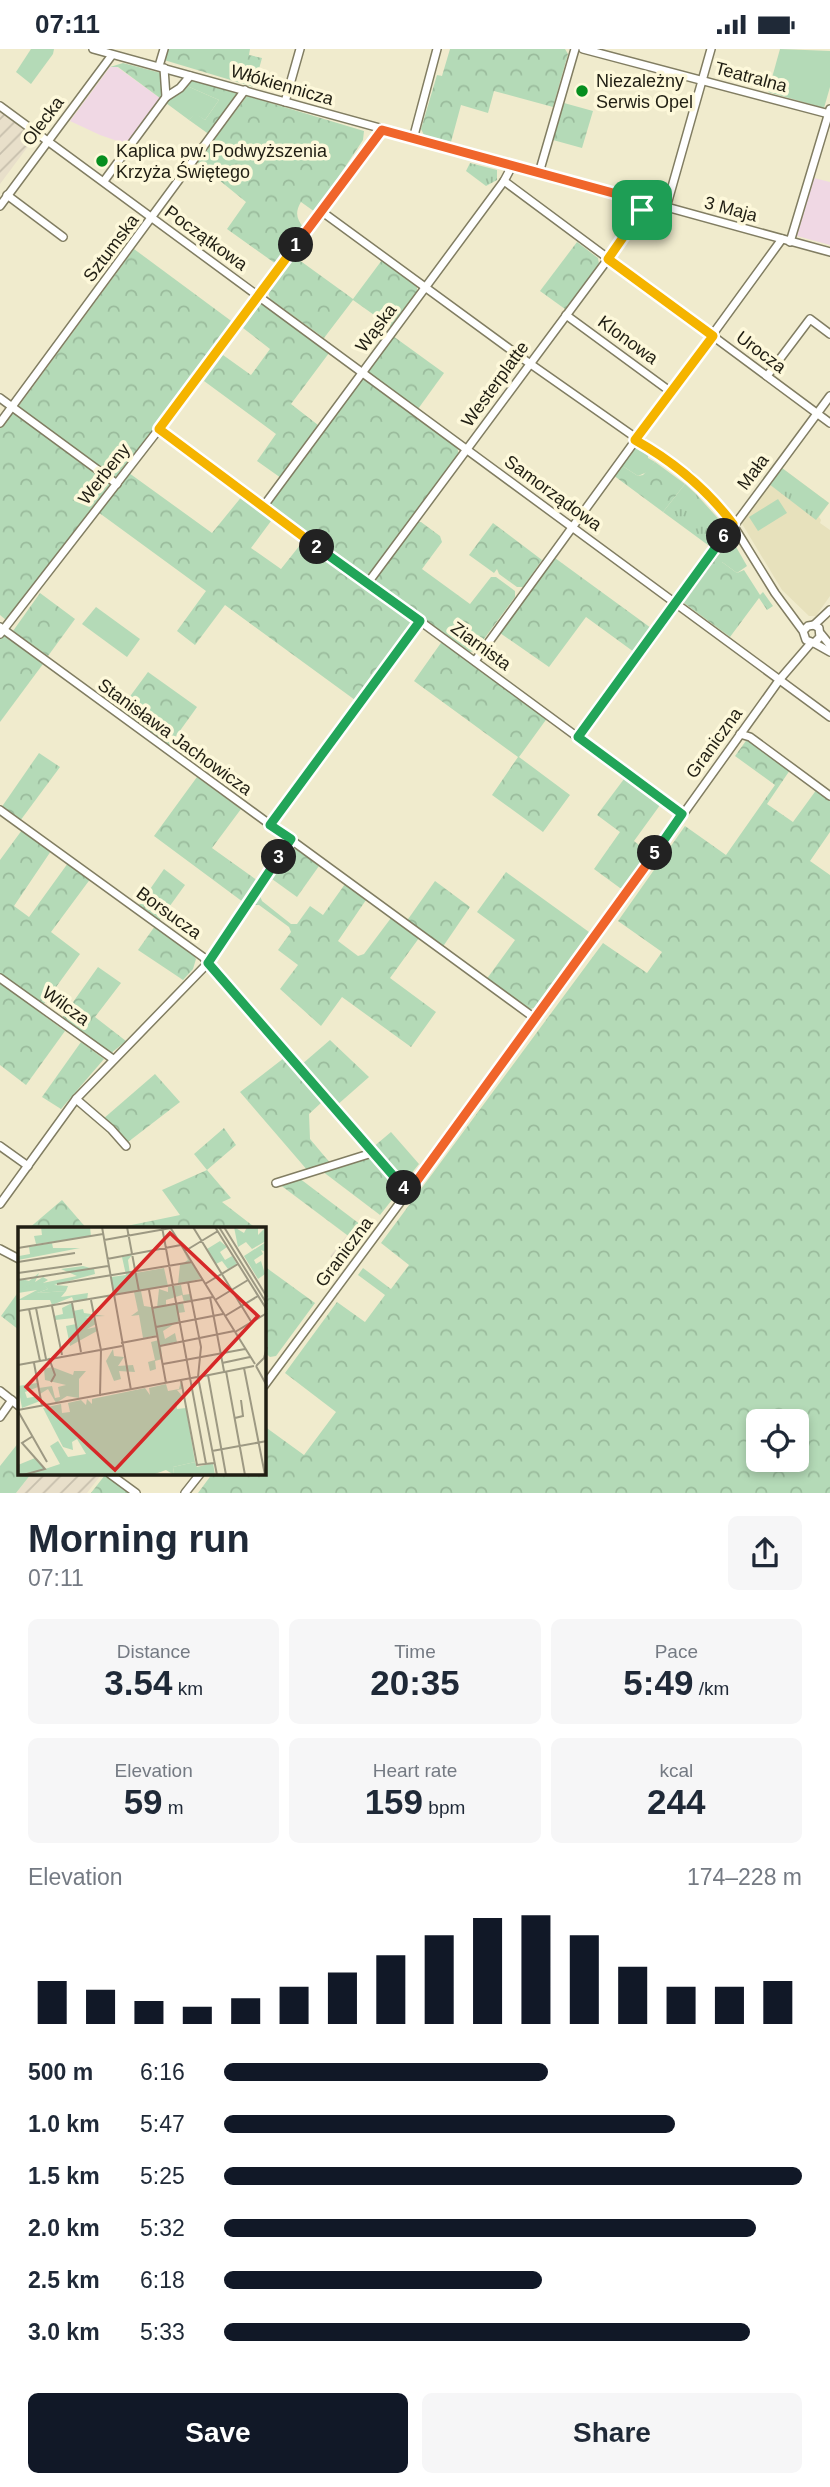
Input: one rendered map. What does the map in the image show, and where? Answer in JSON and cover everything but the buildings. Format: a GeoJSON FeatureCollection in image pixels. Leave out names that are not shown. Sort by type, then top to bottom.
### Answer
{"type":"FeatureCollection","features":[{"type":"Feature","properties":{"kind":"street","name":"Włókiennicza"},"geometry":{"type":"LineString","coordinates":[[93,49],[382,130]]}},
{"type":"Feature","properties":{"kind":"street"},"geometry":{"type":"LineString","coordinates":[[163,49],[161,67],[166,97]]}},
{"type":"Feature","properties":{"kind":"street"},"geometry":{"type":"LineString","coordinates":[[285,101],[300,49]]}},
{"type":"Feature","properties":{"kind":"street"},"geometry":{"type":"LineString","coordinates":[[412,139],[437,49]]}},
{"type":"Feature","properties":{"kind":"street"},"geometry":{"type":"LineString","coordinates":[[539,173],[575,49]]}},
{"type":"Feature","properties":{"kind":"street","name":"Teatralna"},"geometry":{"type":"LineString","coordinates":[[583,49],[829,111]]}},
{"type":"Feature","properties":{"kind":"street"},"geometry":{"type":"LineString","coordinates":[[666,208],[711,49]]}},
{"type":"Feature","properties":{"kind":"street","name":"Olecka"},"geometry":{"type":"LineString","coordinates":[[0,205],[112,55]]}},
{"type":"Feature","properties":{"kind":"street"},"geometry":{"type":"LineString","coordinates":[[104,181],[166,97],[180,88],[190,75]]}},
{"type":"Feature","properties":{"kind":"street","name":"Sztumska"},"geometry":{"type":"LineString","coordinates":[[0,423],[246,90]]}},
{"type":"Feature","properties":{"kind":"street","name":"Początkowa"},"geometry":{"type":"LineString","coordinates":[[0,106],[258,296]]}},
{"type":"Feature","properties":{"kind":"street"},"geometry":{"type":"LineString","coordinates":[[475,661],[635,440],[786,240],[829,111]]}},
{"type":"Feature","properties":{"kind":"street","name":"3 Maja"},"geometry":{"type":"LineString","coordinates":[[382,130],[830,253]]}},
{"type":"Feature","properties":{"kind":"street","name":"Werbeny"},"geometry":{"type":"LineString","coordinates":[[1,630],[159,429],[382,130]]}},
{"type":"Feature","properties":{"kind":"street","name":"Wąska"},"geometry":{"type":"LineString","coordinates":[[263,507],[512,166]]}},
{"type":"Feature","properties":{"kind":"street","name":"Urocza"},"geometry":{"type":"LineString","coordinates":[[503,181],[830,423]]}},
{"type":"Feature","properties":{"kind":"street"},"geometry":{"type":"LineString","coordinates":[[7,195],[63,237]]}},
{"type":"Feature","properties":{"kind":"street","name":"Westerplatte"},"geometry":{"type":"LineString","coordinates":[[368,584],[608,259],[646,202]]}},
{"type":"Feature","properties":{"kind":"street"},"geometry":{"type":"LineString","coordinates":[[321,211],[635,440],[689,475],[733,524],[775,593],[830,652]]}},
{"type":"Feature","properties":{"kind":"street","name":"Samorządowa"},"geometry":{"type":"LineString","coordinates":[[258,296],[830,717]]}},
{"type":"Feature","properties":{"kind":"street","name":"Klonowa"},"geometry":{"type":"LineString","coordinates":[[566,315],[671,392]]}},
{"type":"Feature","properties":{"kind":"street"},"geometry":{"type":"LineString","coordinates":[[767,376],[810,319],[830,334]]}},
{"type":"Feature","properties":{"kind":"street","name":"Mała"},"geometry":{"type":"LineString","coordinates":[[578,737],[830,396]]}},
{"type":"Feature","properties":{"kind":"street"},"geometry":{"type":"LineString","coordinates":[[0,398],[117,484]]}},
{"type":"Feature","properties":{"kind":"street","name":"Ziarnista"},"geometry":{"type":"LineString","coordinates":[[159,429],[682,814]]}},
{"type":"Feature","properties":{"kind":"street","name":"Graniczna"},"geometry":{"type":"LineString","coordinates":[[266,1383],[536,1019],[830,611]]}},
{"type":"Feature","properties":{"kind":"street"},"geometry":{"type":"LineString","coordinates":[[270,825],[420,621]]}},
{"type":"Feature","properties":{"kind":"street","name":"Stanisława Jachowicza"},"geometry":{"type":"LineString","coordinates":[[1,630],[536,1019]]}},
{"type":"Feature","properties":{"kind":"street"},"geometry":{"type":"LineString","coordinates":[[812,634],[830,645]]}},
{"type":"Feature","properties":{"kind":"street"},"geometry":{"type":"LineString","coordinates":[[740,734],[750,737],[830,796]]}},
{"type":"Feature","properties":{"kind":"street","name":"Borsucza"},"geometry":{"type":"LineString","coordinates":[[0,810],[208,963],[408,1193]]}},
{"type":"Feature","properties":{"kind":"street"},"geometry":{"type":"LineString","coordinates":[[0,1204],[76,1099],[208,963],[291,839]]}},
{"type":"Feature","properties":{"kind":"street","name":"Wilcza"},"geometry":{"type":"LineString","coordinates":[[0,978],[113,1059]]}},
{"type":"Feature","properties":{"kind":"street"},"geometry":{"type":"LineString","coordinates":[[76,1099],[111,1129],[126,1146]]}},
{"type":"Feature","properties":{"kind":"street"},"geometry":{"type":"LineString","coordinates":[[0,1146],[28,1166]]}},
{"type":"Feature","properties":{"kind":"street"},"geometry":{"type":"LineString","coordinates":[[276,1183],[372,1153]]}},
{"type":"Feature","properties":{"kind":"street"},"geometry":{"type":"LineString","coordinates":[[0,1249],[18,1258]]}},
{"type":"Feature","properties":{"kind":"street"},"geometry":{"type":"LineString","coordinates":[[0,1391],[16,1403],[0,1417]]}},
{"type":"Feature","properties":{"kind":"street"},"geometry":{"type":"LineString","coordinates":[[111,1475],[136,1493]]}},
{"type":"Feature","properties":{"kind":"street"},"geometry":{"type":"LineString","coordinates":[[186,1493],[199,1475]]}},
{"type":"Feature","properties":{"kind":"shaded area"},"geometry":{"type":"Polygon","coordinates":[[[110,67],[117,67],[160,98],[126,144],[70,121],[110,67]]]}},
{"type":"Feature","properties":{"kind":"shaded area"},"geometry":{"type":"Polygon","coordinates":[[[0,112],[35,137],[0,184],[0,112]]]}},
{"type":"Feature","properties":{"kind":"shaded area"},"geometry":{"type":"Polygon","coordinates":[[[814,178],[830,182],[830,245],[797,236],[814,178]]]}},
{"type":"Feature","properties":{"kind":"shaded area"},"geometry":{"type":"Polygon","coordinates":[[[782,468],[829,503],[819,517],[820,523],[830,530],[830,596],[816,616],[809,616],[782,590],[741,522],[782,468]]]}},
{"type":"Feature","properties":{"kind":"shaded area"},"geometry":{"type":"Polygon","coordinates":[[[347,1235],[359,1244],[343,1266],[330,1256],[347,1235]]]}},
{"type":"Feature","properties":{"kind":"shaded area"},"geometry":{"type":"Polygon","coordinates":[[[30,1475],[101,1475],[87,1493],[16,1493],[30,1475]]]}},
{"type":"Feature","properties":{"kind":"green space"},"geometry":{"type":"Polygon","coordinates":[[[31,49],[54,49],[31,84],[16,72],[31,49]]]}},
{"type":"Feature","properties":{"kind":"green space"},"geometry":{"type":"Polygon","coordinates":[[[167,49],[250,49],[249,55],[262,58],[254,87],[164,60],[167,49]]]}},
{"type":"Feature","properties":{"kind":"green space"},"geometry":{"type":"Polygon","coordinates":[[[450,49],[565,49],[568,54],[553,107],[494,91],[488,113],[461,105],[451,142],[424,135],[421,129],[437,75],[442,76],[450,49]]]}},
{"type":"Feature","properties":{"kind":"green space"},"geometry":{"type":"Polygon","coordinates":[[[780,49],[830,51],[830,87],[824,108],[768,92],[780,49]]]}},
{"type":"Feature","properties":{"kind":"green space"},"geometry":{"type":"Polygon","coordinates":[[[123,63],[161,73],[163,93],[160,98],[118,67],[110,67],[123,63]]]}},
{"type":"Feature","properties":{"kind":"green space"},"geometry":{"type":"Polygon","coordinates":[[[191,79],[240,94],[210,135],[189,120],[195,113],[205,120],[219,100],[187,86],[191,79]]]}},
{"type":"Feature","properties":{"kind":"green space"},"geometry":{"type":"Polygon","coordinates":[[[187,86],[219,100],[205,120],[195,114],[189,120],[166,103],[170,97],[187,86]]]}},
{"type":"Feature","properties":{"kind":"green space"},"geometry":{"type":"Polygon","coordinates":[[[247,96],[364,131],[363,140],[315,212],[301,202],[297,215],[304,228],[276,264],[227,229],[246,202],[197,162],[247,96]]]}},
{"type":"Feature","properties":{"kind":"green space"},"geometry":{"type":"Polygon","coordinates":[[[564,103],[593,111],[582,148],[553,140],[564,103]]]}},
{"type":"Feature","properties":{"kind":"green space"},"geometry":{"type":"Polygon","coordinates":[[[470,163],[497,170],[497,180],[486,186],[466,171],[470,163]]]}},
{"type":"Feature","properties":{"kind":"green space"},"geometry":{"type":"Polygon","coordinates":[[[577,242],[598,258],[599,264],[565,309],[540,291],[577,242]]]}},
{"type":"Feature","properties":{"kind":"green space"},"geometry":{"type":"Polygon","coordinates":[[[134,249],[234,323],[117,480],[18,407],[134,249]]]}},
{"type":"Feature","properties":{"kind":"green space"},"geometry":{"type":"Polygon","coordinates":[[[295,257],[353,299],[382,260],[417,285],[417,292],[391,327],[353,300],[324,338],[270,299],[268,292],[295,257]]]}},
{"type":"Feature","properties":{"kind":"green space"},"geometry":{"type":"Polygon","coordinates":[[[262,302],[329,353],[291,404],[318,425],[281,478],[257,461],[276,434],[204,381],[223,355],[251,375],[270,349],[243,328],[262,302]]]}},
{"type":"Feature","properties":{"kind":"green space"},"geometry":{"type":"Polygon","coordinates":[[[393,336],[444,373],[418,409],[367,371],[393,336]]]}},
{"type":"Feature","properties":{"kind":"green space"},"geometry":{"type":"Polygon","coordinates":[[[363,376],[457,446],[459,456],[366,580],[266,507],[363,376]]]}},
{"type":"Feature","properties":{"kind":"green space"},"geometry":{"type":"Polygon","coordinates":[[[12,412],[112,485],[6,620],[0,615],[0,428],[12,412]]]}},
{"type":"Feature","properties":{"kind":"green space"},"geometry":{"type":"Polygon","coordinates":[[[636,446],[648,453],[648,458],[655,462],[647,472],[638,476],[620,467],[636,446]]]}},
{"type":"Feature","properties":{"kind":"green space"},"geometry":{"type":"Polygon","coordinates":[[[655,462],[685,484],[663,512],[613,475],[620,467],[624,467],[638,476],[643,475],[655,462]]]}},
{"type":"Feature","properties":{"kind":"green space"},"geometry":{"type":"Polygon","coordinates":[[[782,468],[829,503],[816,520],[769,484],[782,468]]]}},
{"type":"Feature","properties":{"kind":"green space"},"geometry":{"type":"Polygon","coordinates":[[[129,473],[212,533],[243,495],[274,517],[251,548],[281,569],[304,540],[414,620],[355,700],[225,605],[195,645],[177,631],[206,591],[98,512],[129,473]]]}},
{"type":"Feature","properties":{"kind":"green space"},"geometry":{"type":"Polygon","coordinates":[[[685,484],[724,525],[723,532],[712,548],[663,512],[685,484]]]}},
{"type":"Feature","properties":{"kind":"green space"},"geometry":{"type":"Polygon","coordinates":[[[778,499],[787,513],[758,531],[749,517],[778,499]]]}},
{"type":"Feature","properties":{"kind":"green space"},"geometry":{"type":"Polygon","coordinates":[[[418,522],[440,536],[442,542],[422,569],[470,604],[491,577],[496,577],[515,591],[515,597],[475,651],[469,652],[377,584],[376,579],[418,522]]]}},
{"type":"Feature","properties":{"kind":"green space"},"geometry":{"type":"Polygon","coordinates":[[[493,523],[542,560],[523,587],[517,587],[499,574],[497,569],[494,573],[469,555],[493,523]]]}},
{"type":"Feature","properties":{"kind":"green space"},"geometry":{"type":"Polygon","coordinates":[[[731,538],[747,566],[737,573],[722,562],[719,547],[731,538]]]}},
{"type":"Feature","properties":{"kind":"green space"},"geometry":{"type":"Polygon","coordinates":[[[719,547],[724,553],[722,562],[737,573],[744,570],[760,595],[763,592],[773,606],[767,610],[759,598],[730,637],[680,600],[719,547]]]}},
{"type":"Feature","properties":{"kind":"green space"},"geometry":{"type":"Polygon","coordinates":[[[555,558],[651,628],[634,652],[586,617],[549,667],[500,633],[555,558]]]}},
{"type":"Feature","properties":{"kind":"green space"},"geometry":{"type":"Polygon","coordinates":[[[40,593],[75,619],[48,656],[13,631],[40,593]]]}},
{"type":"Feature","properties":{"kind":"green space"},"geometry":{"type":"Polygon","coordinates":[[[96,607],[140,639],[127,657],[82,624],[96,607]]]}},
{"type":"Feature","properties":{"kind":"green space"},"geometry":{"type":"Polygon","coordinates":[[[2,634],[43,664],[0,722],[0,637],[2,634]]]}},
{"type":"Feature","properties":{"kind":"green space"},"geometry":{"type":"Polygon","coordinates":[[[443,640],[548,717],[519,757],[570,795],[543,832],[492,795],[518,757],[414,681],[443,640]]]}},
{"type":"Feature","properties":{"kind":"green space"},"geometry":{"type":"Polygon","coordinates":[[[148,672],[197,707],[169,746],[120,710],[148,672]]]}},
{"type":"Feature","properties":{"kind":"green space"},"geometry":{"type":"Polygon","coordinates":[[[748,738],[790,770],[767,804],[793,822],[817,789],[830,799],[830,832],[810,861],[830,875],[830,1493],[198,1493],[211,1475],[266,1475],[266,1427],[304,1455],[336,1412],[285,1373],[337,1302],[365,1322],[385,1295],[358,1275],[363,1268],[391,1289],[409,1265],[381,1243],[603,943],[647,973],[662,952],[618,921],[685,826],[726,855],[775,785],[735,756],[748,738]]]}},
{"type":"Feature","properties":{"kind":"green space"},"geometry":{"type":"Polygon","coordinates":[[[39,753],[60,767],[20,821],[1,808],[39,753]]]}},
{"type":"Feature","properties":{"kind":"green space"},"geometry":{"type":"Polygon","coordinates":[[[627,775],[663,801],[634,841],[649,853],[624,888],[620,888],[594,869],[620,832],[597,815],[627,775]]]}},
{"type":"Feature","properties":{"kind":"green space"},"geometry":{"type":"Polygon","coordinates":[[[197,777],[241,809],[212,848],[258,881],[243,902],[154,836],[197,777]]]}},
{"type":"Feature","properties":{"kind":"green space"},"geometry":{"type":"Polygon","coordinates":[[[22,830],[51,851],[14,906],[29,917],[68,863],[91,878],[51,932],[80,954],[43,1005],[0,974],[0,860],[22,830]]]}},
{"type":"Feature","properties":{"kind":"green space"},"geometry":{"type":"Polygon","coordinates":[[[297,849],[319,866],[297,897],[272,879],[291,850],[297,849]]]}},
{"type":"Feature","properties":{"kind":"green space"},"geometry":{"type":"Polygon","coordinates":[[[164,869],[185,885],[159,921],[139,905],[164,869]]]}},
{"type":"Feature","properties":{"kind":"green space"},"geometry":{"type":"Polygon","coordinates":[[[506,872],[589,932],[534,1008],[526,1010],[486,980],[515,940],[477,912],[506,872]]]}},
{"type":"Feature","properties":{"kind":"green space"},"geometry":{"type":"Polygon","coordinates":[[[435,881],[470,907],[442,948],[406,922],[435,881]]]}},
{"type":"Feature","properties":{"kind":"green space"},"geometry":{"type":"Polygon","coordinates":[[[345,884],[366,900],[338,941],[358,956],[364,954],[391,918],[419,938],[390,978],[436,1012],[411,1047],[342,997],[321,1026],[280,989],[298,965],[278,950],[291,932],[289,927],[259,905],[254,905],[260,896],[262,901],[291,924],[297,924],[310,906],[323,915],[345,884]]]}},
{"type":"Feature","properties":{"kind":"green space"},"geometry":{"type":"Polygon","coordinates":[[[155,926],[191,952],[196,959],[193,969],[183,980],[138,950],[155,926]]]}},
{"type":"Feature","properties":{"kind":"green space"},"geometry":{"type":"Polygon","coordinates":[[[98,967],[121,983],[95,1017],[126,1041],[110,1054],[61,1019],[98,967]]]}},
{"type":"Feature","properties":{"kind":"green space"},"geometry":{"type":"Polygon","coordinates":[[[0,983],[65,1031],[26,1085],[0,1065],[0,983]]]}},
{"type":"Feature","properties":{"kind":"green space"},"geometry":{"type":"Polygon","coordinates":[[[330,1040],[369,1077],[336,1106],[301,1065],[330,1040]]]}},
{"type":"Feature","properties":{"kind":"green space"},"geometry":{"type":"Polygon","coordinates":[[[81,1042],[104,1059],[61,1109],[42,1097],[81,1042]]]}},
{"type":"Feature","properties":{"kind":"green space"},"geometry":{"type":"Polygon","coordinates":[[[284,1058],[322,1102],[309,1114],[310,1139],[331,1164],[308,1171],[240,1092],[284,1058]]]}},
{"type":"Feature","properties":{"kind":"green space"},"geometry":{"type":"Polygon","coordinates":[[[155,1074],[180,1102],[128,1142],[103,1119],[155,1074]]]}},
{"type":"Feature","properties":{"kind":"green space"},"geometry":{"type":"Polygon","coordinates":[[[224,1128],[236,1145],[207,1170],[194,1154],[224,1128]]]}},
{"type":"Feature","properties":{"kind":"green space"},"geometry":{"type":"Polygon","coordinates":[[[391,1132],[419,1164],[406,1180],[401,1181],[372,1148],[391,1132]]]}},
{"type":"Feature","properties":{"kind":"green space"},"geometry":{"type":"Polygon","coordinates":[[[368,1157],[399,1191],[380,1215],[322,1171],[368,1157]]]}},
{"type":"Feature","properties":{"kind":"green space"},"geometry":{"type":"Polygon","coordinates":[[[207,1170],[231,1198],[222,1202],[254,1227],[122,1227],[180,1215],[162,1190],[207,1170]]]}},
{"type":"Feature","properties":{"kind":"green space"},"geometry":{"type":"Polygon","coordinates":[[[299,1178],[369,1231],[359,1244],[279,1184],[299,1178]]]}},
{"type":"Feature","properties":{"kind":"green space"},"geometry":{"type":"Polygon","coordinates":[[[62,1200],[85,1227],[30,1227],[62,1200]]]}},
{"type":"Feature","properties":{"kind":"green space"},"geometry":{"type":"Polygon","coordinates":[[[266,1267],[315,1303],[276,1356],[270,1357],[266,1354],[266,1267]]]}},
{"type":"Feature","properties":{"kind":"green space"},"geometry":{"type":"Polygon","coordinates":[[[18,1292],[18,1329],[1,1316],[18,1292]]]}},
{"type":"Feature","properties":{"kind":"green space"},"geometry":{"type":"Polygon","coordinates":[[[18,1443],[18,1475],[30,1475],[16,1493],[0,1493],[0,1466],[18,1443]]]}},
{"type":"Feature","properties":{"kind":"green space"},"geometry":{"type":"Polygon","coordinates":[[[105,1475],[129,1493],[91,1493],[105,1475]]]}},
{"type":"Feature","properties":{"kind":"place","name":"Niezależny Serwis Opel"},"geometry":{"type":"Point","coordinates":[582,91]}},
{"type":"Feature","properties":{"kind":"place","name":"Kaplica pw. Podwyższenia Krzyża Świętego"},"geometry":{"type":"Point","coordinates":[102,161]}},
{"type":"Feature","properties":{"kind":"route"},"geometry":{"type":"LineString","coordinates":[[382,130],[646,202],[642,210],[608,259],[713,336],[635,440],[689,475],[733,524],[578,737],[682,814],[408,1193],[208,963],[291,839],[270,825],[420,621],[159,429],[382,130]]}}]}
